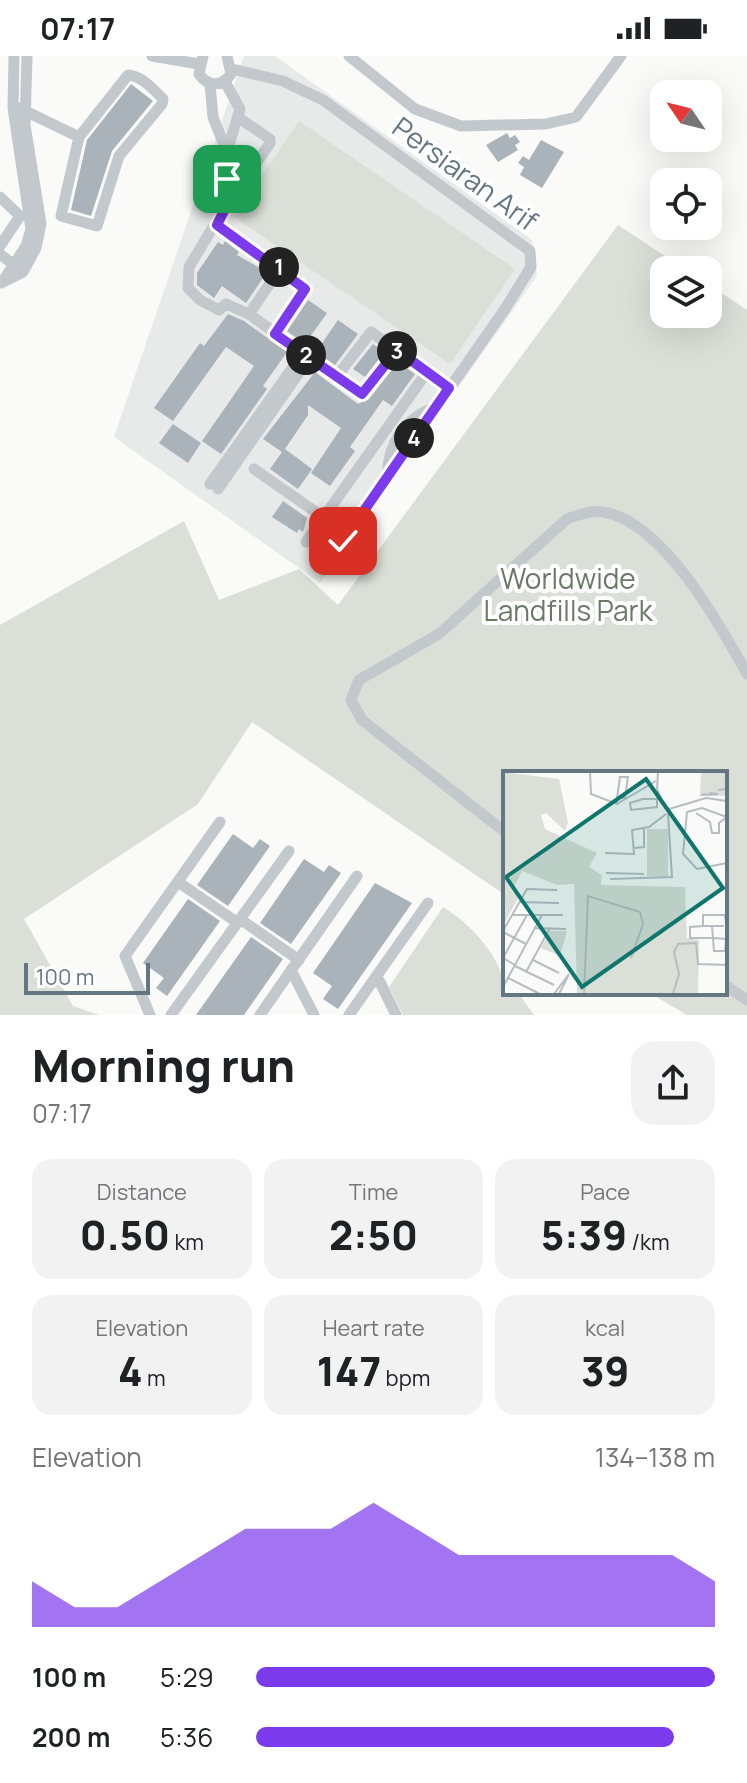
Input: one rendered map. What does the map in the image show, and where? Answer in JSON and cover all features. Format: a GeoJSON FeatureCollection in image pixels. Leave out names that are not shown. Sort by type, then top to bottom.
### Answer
{"type":"FeatureCollection","features":[{"type":"Feature","properties":{"kind":"street"},"geometry":{"type":"LineString","coordinates":[[1,284],[36,248],[41,224],[19,108],[14,56]]}},
{"type":"Feature","properties":{"kind":"street"},"geometry":{"type":"LineString","coordinates":[[19,108],[27,56]]}},
{"type":"Feature","properties":{"kind":"street"},"geometry":{"type":"LineString","coordinates":[[152,56],[201,60],[199,74],[210,84],[213,117],[226,150]]}},
{"type":"Feature","properties":{"kind":"street"},"geometry":{"type":"LineString","coordinates":[[225,82],[232,69],[227,56]]}},
{"type":"Feature","properties":{"kind":"street"},"geometry":{"type":"LineString","coordinates":[[349,56],[415,109],[461,126],[546,124],[576,117],[621,56]]}},
{"type":"Feature","properties":{"kind":"street","name":"Persiaran Arif"},"geometry":{"type":"LineString","coordinates":[[232,69],[283,81],[323,100],[530,251],[531,267],[343,541]]}},
{"type":"Feature","properties":{"kind":"street"},"geometry":{"type":"LineString","coordinates":[[128,75],[140,79],[163,99],[119,156],[97,226],[61,216],[79,137],[128,75]]}},
{"type":"Feature","properties":{"kind":"street"},"geometry":{"type":"LineString","coordinates":[[210,84],[225,82]]}},
{"type":"Feature","properties":{"kind":"street"},"geometry":{"type":"LineString","coordinates":[[225,82],[239,103],[239,118],[226,150],[224,167],[231,197],[217,225],[189,267],[188,288],[213,308],[219,310],[226,304],[249,314],[362,394],[397,350]]}},
{"type":"Feature","properties":{"kind":"street"},"geometry":{"type":"LineString","coordinates":[[19,108],[79,137]]}},
{"type":"Feature","properties":{"kind":"street"},"geometry":{"type":"LineString","coordinates":[[224,167],[245,179],[270,143],[270,139],[239,118]]}},
{"type":"Feature","properties":{"kind":"street"},"geometry":{"type":"LineString","coordinates":[[0,197],[20,216],[0,246]]}},
{"type":"Feature","properties":{"kind":"street"},"geometry":{"type":"LineString","coordinates":[[217,225],[305,289],[275,334]]}},
{"type":"Feature","properties":{"kind":"street"},"geometry":{"type":"LineString","coordinates":[[0,254],[19,268]]}},
{"type":"Feature","properties":{"kind":"street"},"geometry":{"type":"LineString","coordinates":[[249,314],[280,269]]}},
{"type":"Feature","properties":{"kind":"street"},"geometry":{"type":"LineString","coordinates":[[337,376],[365,335],[371,332],[449,388]]}},
{"type":"Feature","properties":{"kind":"street"},"geometry":{"type":"LineString","coordinates":[[214,486],[306,355]]}},
{"type":"Feature","properties":{"kind":"street"},"geometry":{"type":"LineString","coordinates":[[306,542],[427,372]]}},
{"type":"Feature","properties":{"kind":"street"},"geometry":{"type":"LineString","coordinates":[[254,469],[323,517]]}},
{"type":"Feature","properties":{"kind":"street"},"geometry":{"type":"LineString","coordinates":[[503,830],[362,720],[352,705],[351,695],[363,677],[439,634],[567,519],[592,511],[612,514],[654,540],[705,605],[747,674]]}},
{"type":"Feature","properties":{"kind":"street"},"geometry":{"type":"LineString","coordinates":[[150,1015],[125,956],[220,822]]}},
{"type":"Feature","properties":{"kind":"street"},"geometry":{"type":"LineString","coordinates":[[171,1015],[289,851]]}},
{"type":"Feature","properties":{"kind":"street"},"geometry":{"type":"LineString","coordinates":[[260,1015],[357,876]]}},
{"type":"Feature","properties":{"kind":"street"},"geometry":{"type":"LineString","coordinates":[[178,882],[239,921],[295,965],[314,1015]]}},
{"type":"Feature","properties":{"kind":"street"},"geometry":{"type":"LineString","coordinates":[[349,1015],[428,903]]}},
{"type":"Feature","properties":{"kind":"street"},"geometry":{"type":"LineString","coordinates":[[377,976],[396,1015]]}},
{"type":"Feature","properties":{"kind":"street"},"geometry":{"type":"LineString","coordinates":[[727,986],[747,1000]]}},
{"type":"Feature","properties":{"kind":"shaded area"},"geometry":{"type":"Polygon","coordinates":[[[244,56],[275,56],[532,240],[537,276],[320,583],[114,437],[244,56]]]}},
{"type":"Feature","properties":{"kind":"green space"},"geometry":{"type":"Polygon","coordinates":[[[299,121],[515,269],[450,364],[234,217],[299,121]]]}},
{"type":"Feature","properties":{"kind":"green space","name":"Worldwide Landfills Park"},"geometry":{"type":"Polygon","coordinates":[[[618,225],[665,256],[650,256],[650,328],[722,328],[722,293],[747,310],[747,1015],[687,1015],[653,995],[727,995],[727,771],[503,771],[503,894],[252,722],[198,804],[24,919],[73,1006],[99,1015],[0,1015],[0,625],[184,521],[219,600],[299,569],[338,605],[618,225]]]}},
{"type":"Feature","properties":{"kind":"green space"},"geometry":{"type":"Polygon","coordinates":[[[443,907],[464,923],[493,956],[503,980],[503,995],[519,995],[534,1015],[403,1015],[389,987],[443,907]]]}},
{"type":"Feature","properties":{"kind":"building"},"geometry":{"type":"Polygon","coordinates":[[[131,84],[153,101],[112,151],[91,216],[71,210],[87,140],[131,84]]]}},
{"type":"Feature","properties":{"kind":"building"},"geometry":{"type":"Polygon","coordinates":[[[507,133],[510,138],[515,135],[520,142],[515,145],[518,150],[498,162],[486,145],[507,133]]]}},
{"type":"Feature","properties":{"kind":"building"},"geometry":{"type":"Polygon","coordinates":[[[541,140],[564,152],[542,188],[520,175],[524,167],[518,163],[523,156],[529,160],[541,140]]]}},
{"type":"Feature","properties":{"kind":"building"},"geometry":{"type":"Polygon","coordinates":[[[225,241],[239,252],[237,255],[267,272],[246,303],[222,286],[214,298],[197,285],[197,273],[218,242],[223,245],[225,241]]]}},
{"type":"Feature","properties":{"kind":"building"},"geometry":{"type":"Polygon","coordinates":[[[308,300],[327,313],[305,344],[287,331],[308,300]]]}},
{"type":"Feature","properties":{"kind":"building"},"geometry":{"type":"Polygon","coordinates":[[[228,314],[244,321],[287,352],[263,386],[267,389],[221,454],[202,441],[254,366],[226,347],[173,421],[154,408],[200,343],[204,346],[228,314]]]}},
{"type":"Feature","properties":{"kind":"building"},"geometry":{"type":"Polygon","coordinates":[[[338,320],[358,334],[335,365],[316,352],[338,320]]]}},
{"type":"Feature","properties":{"kind":"building"},"geometry":{"type":"Polygon","coordinates":[[[373,344],[384,352],[365,377],[353,369],[373,344]]]}},
{"type":"Feature","properties":{"kind":"building"},"geometry":{"type":"Polygon","coordinates":[[[398,362],[415,374],[392,406],[383,400],[350,447],[355,451],[330,486],[311,473],[341,428],[308,405],[308,415],[285,449],[312,469],[298,489],[270,469],[282,452],[263,439],[315,372],[358,404],[369,399],[398,362]]]}},
{"type":"Feature","properties":{"kind":"building"},"geometry":{"type":"Polygon","coordinates":[[[173,424],[201,443],[188,463],[159,443],[173,424]]]}},
{"type":"Feature","properties":{"kind":"building"},"geometry":{"type":"Polygon","coordinates":[[[283,501],[307,518],[303,532],[299,529],[297,533],[272,517],[283,501]]]}},
{"type":"Feature","properties":{"kind":"building"},"geometry":{"type":"Polygon","coordinates":[[[233,834],[253,848],[260,839],[270,846],[228,906],[197,885],[233,834]]]}},
{"type":"Feature","properties":{"kind":"building"},"geometry":{"type":"Polygon","coordinates":[[[304,859],[324,872],[329,865],[341,873],[291,944],[260,923],[304,859]]]}},
{"type":"Feature","properties":{"kind":"building"},"geometry":{"type":"Polygon","coordinates":[[[375,883],[412,903],[338,1009],[323,999],[332,986],[313,973],[375,883]]]}},
{"type":"Feature","properties":{"kind":"building"},"geometry":{"type":"Polygon","coordinates":[[[188,899],[220,921],[167,996],[156,988],[164,978],[143,963],[188,899]]]}},
{"type":"Feature","properties":{"kind":"building"},"geometry":{"type":"Polygon","coordinates":[[[251,937],[283,959],[244,1015],[196,1015],[251,937]]]}},
{"type":"Feature","properties":{"kind":"route"},"geometry":{"type":"LineString","coordinates":[[227,179],[230,205],[217,225],[305,289],[275,334],[362,394],[397,350],[449,388],[343,541]]}}]}
